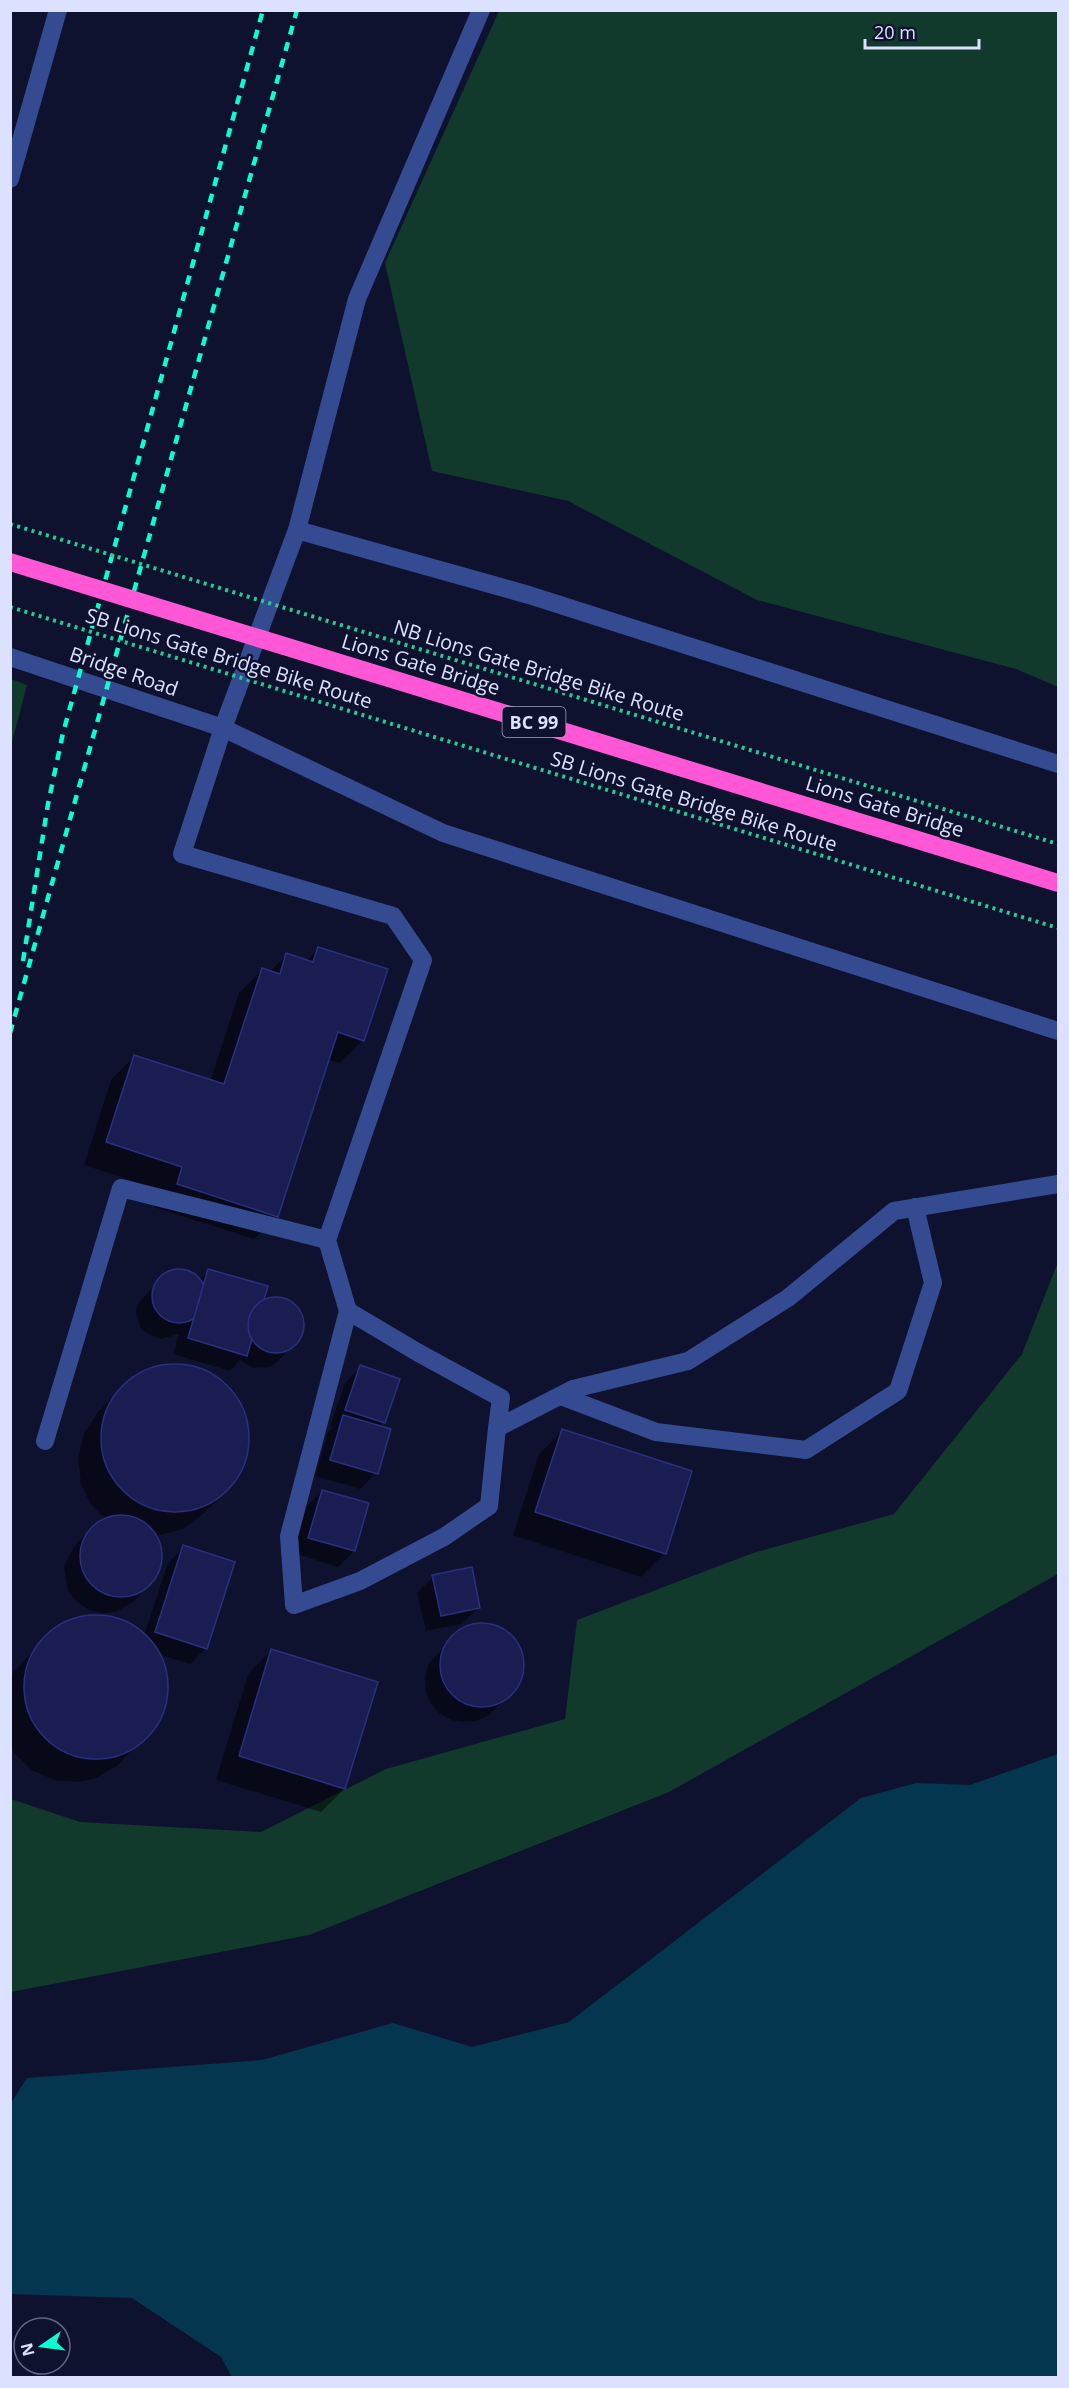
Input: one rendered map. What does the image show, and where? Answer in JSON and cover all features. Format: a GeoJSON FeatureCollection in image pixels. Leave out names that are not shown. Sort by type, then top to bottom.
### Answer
{"type":"FeatureCollection","features":[{"type":"Feature","properties":{"kind":"highway","name":"Lions Gate Bridge"},"geometry":{"type":"LineString","coordinates":[[10,562],[1059,883]]}},
{"type":"Feature","properties":{"kind":"street"},"geometry":{"type":"LineString","coordinates":[[10,179],[58,10]]}},
{"type":"Feature","properties":{"kind":"street"},"geometry":{"type":"LineString","coordinates":[[348,1311],[501,1398],[489,1506],[444,1537],[360,1581],[294,1605],[289,1536],[348,1311],[327,1240],[423,960],[393,916],[182,854],[223,728],[297,530],[357,299],[481,10]]}},
{"type":"Feature","properties":{"kind":"street"},"geometry":{"type":"LineString","coordinates":[[297,530],[529,595],[1059,764]]}},
{"type":"Feature","properties":{"kind":"street","name":"Bridge Road"},"geometry":{"type":"LineString","coordinates":[[10,657],[223,728],[443,833],[1059,1031]]}},
{"type":"Feature","properties":{"kind":"street"},"geometry":{"type":"LineString","coordinates":[[497,1428],[573,1389],[688,1361],[788,1298],[894,1211],[1059,1184]]}},
{"type":"Feature","properties":{"kind":"street"},"geometry":{"type":"LineString","coordinates":[[45,1441],[121,1188],[327,1240]]}},
{"type":"Feature","properties":{"kind":"street"},"geometry":{"type":"LineString","coordinates":[[561,1396],[656,1432],[806,1450],[898,1391],[933,1283],[915,1207]]}},
{"type":"Feature","properties":{"kind":"path","name":"NB Lions Gate Bridge Bike Route"},"geometry":{"type":"LineString","coordinates":[[10,524],[1059,844]]}},
{"type":"Feature","properties":{"kind":"path","name":"SB Lions Gate Bridge Bike Route"},"geometry":{"type":"LineString","coordinates":[[10,607],[1059,928]]}},
{"type":"Feature","properties":{"kind":"green space"},"geometry":{"type":"Polygon","coordinates":[[[499,11],[1058,11],[1058,687],[1016,669],[757,600],[568,501],[432,471],[385,263],[499,11]]]}},
{"type":"Feature","properties":{"kind":"green space"},"geometry":{"type":"Polygon","coordinates":[[[10,679],[27,685],[11,746],[10,679]]]}},
{"type":"Feature","properties":{"kind":"green space"},"geometry":{"type":"Polygon","coordinates":[[[1058,1262],[1058,1574],[669,1792],[309,1935],[11,1992],[11,1799],[80,1822],[261,1832],[386,1769],[565,1719],[577,1620],[753,1553],[894,1514],[1022,1354],[1058,1262]]]}},
{"type":"Feature","properties":{"kind":"water"},"geometry":{"type":"Polygon","coordinates":[[[1058,1754],[1058,2377],[232,2377],[221,2357],[132,2298],[11,2294],[11,2103],[27,2078],[262,2060],[393,2023],[472,2047],[569,2022],[861,1798],[916,1783],[970,1785],[1058,1754]]]}},
{"type":"Feature","properties":{"kind":"building"},"geometry":{"type":"Polygon","coordinates":[[[318,947],[388,969],[364,1041],[338,1032],[278,1217],[177,1184],[182,1167],[106,1142],[134,1055],[224,1084],[262,968],[280,974],[286,953],[313,962],[318,947]]]}},
{"type":"Feature","properties":{"kind":"building"},"geometry":{"type":"Polygon","coordinates":[[[174,1269],[184,1269],[194,1273],[202,1281],[206,1296],[202,1311],[194,1319],[184,1323],[174,1323],[164,1319],[156,1311],[152,1301],[152,1291],[156,1281],[164,1273],[174,1269]]]}},
{"type":"Feature","properties":{"kind":"building"},"geometry":{"type":"Polygon","coordinates":[[[208,1269],[268,1286],[247,1356],[188,1338],[208,1269]]]}},
{"type":"Feature","properties":{"kind":"building"},"geometry":{"type":"Polygon","coordinates":[[[271,1297],[281,1297],[296,1305],[302,1314],[304,1325],[302,1336],[296,1345],[281,1353],[271,1353],[260,1348],[253,1341],[248,1330],[248,1320],[253,1309],[260,1302],[271,1297]]]}},
{"type":"Feature","properties":{"kind":"building"},"geometry":{"type":"Polygon","coordinates":[[[175,1364],[203,1369],[228,1385],[244,1410],[249,1438],[244,1466],[228,1491],[203,1507],[175,1512],[147,1507],[122,1491],[106,1466],[101,1438],[106,1410],[122,1385],[147,1369],[175,1364]]]}},
{"type":"Feature","properties":{"kind":"building"},"geometry":{"type":"Polygon","coordinates":[[[360,1365],[400,1379],[385,1423],[345,1410],[360,1365]]]}},
{"type":"Feature","properties":{"kind":"building"},"geometry":{"type":"Polygon","coordinates":[[[343,1415],[391,1429],[378,1474],[330,1460],[343,1415]]]}},
{"type":"Feature","properties":{"kind":"building"},"geometry":{"type":"Polygon","coordinates":[[[562,1429],[692,1471],[666,1554],[535,1512],[562,1429]]]}},
{"type":"Feature","properties":{"kind":"building"},"geometry":{"type":"Polygon","coordinates":[[[322,1490],[369,1503],[355,1551],[308,1538],[322,1490]]]}},
{"type":"Feature","properties":{"kind":"building"},"geometry":{"type":"Polygon","coordinates":[[[113,1515],[129,1515],[144,1522],[155,1533],[162,1548],[159,1572],[150,1585],[129,1597],[113,1597],[98,1590],[87,1579],[80,1564],[80,1548],[87,1533],[98,1522],[113,1515]]]}},
{"type":"Feature","properties":{"kind":"building"},"geometry":{"type":"Polygon","coordinates":[[[183,1545],[235,1562],[207,1649],[155,1632],[183,1545]]]}},
{"type":"Feature","properties":{"kind":"building"},"geometry":{"type":"Polygon","coordinates":[[[472,1567],[480,1608],[441,1616],[432,1575],[472,1567]]]}},
{"type":"Feature","properties":{"kind":"building"},"geometry":{"type":"Polygon","coordinates":[[[96,1615],[124,1621],[147,1636],[162,1659],[168,1687],[162,1715],[147,1738],[124,1753],[96,1759],[68,1753],[45,1738],[30,1715],[24,1687],[30,1659],[45,1636],[68,1621],[96,1615]]]}},
{"type":"Feature","properties":{"kind":"building"},"geometry":{"type":"Polygon","coordinates":[[[482,1623],[498,1626],[512,1635],[521,1649],[524,1665],[521,1681],[512,1695],[498,1704],[482,1707],[466,1704],[452,1695],[443,1681],[440,1665],[443,1649],[452,1635],[466,1626],[482,1623]]]}},
{"type":"Feature","properties":{"kind":"building"},"geometry":{"type":"Polygon","coordinates":[[[271,1649],[378,1682],[345,1789],[239,1756],[271,1649]]]}},
{"type":"Feature","properties":{"kind":"railway"},"geometry":{"type":"LineString","coordinates":[[23,961],[48,804],[63,733],[263,10]]}},
{"type":"Feature","properties":{"kind":"railway"},"geometry":{"type":"LineString","coordinates":[[10,1033],[297,10]]}}]}
